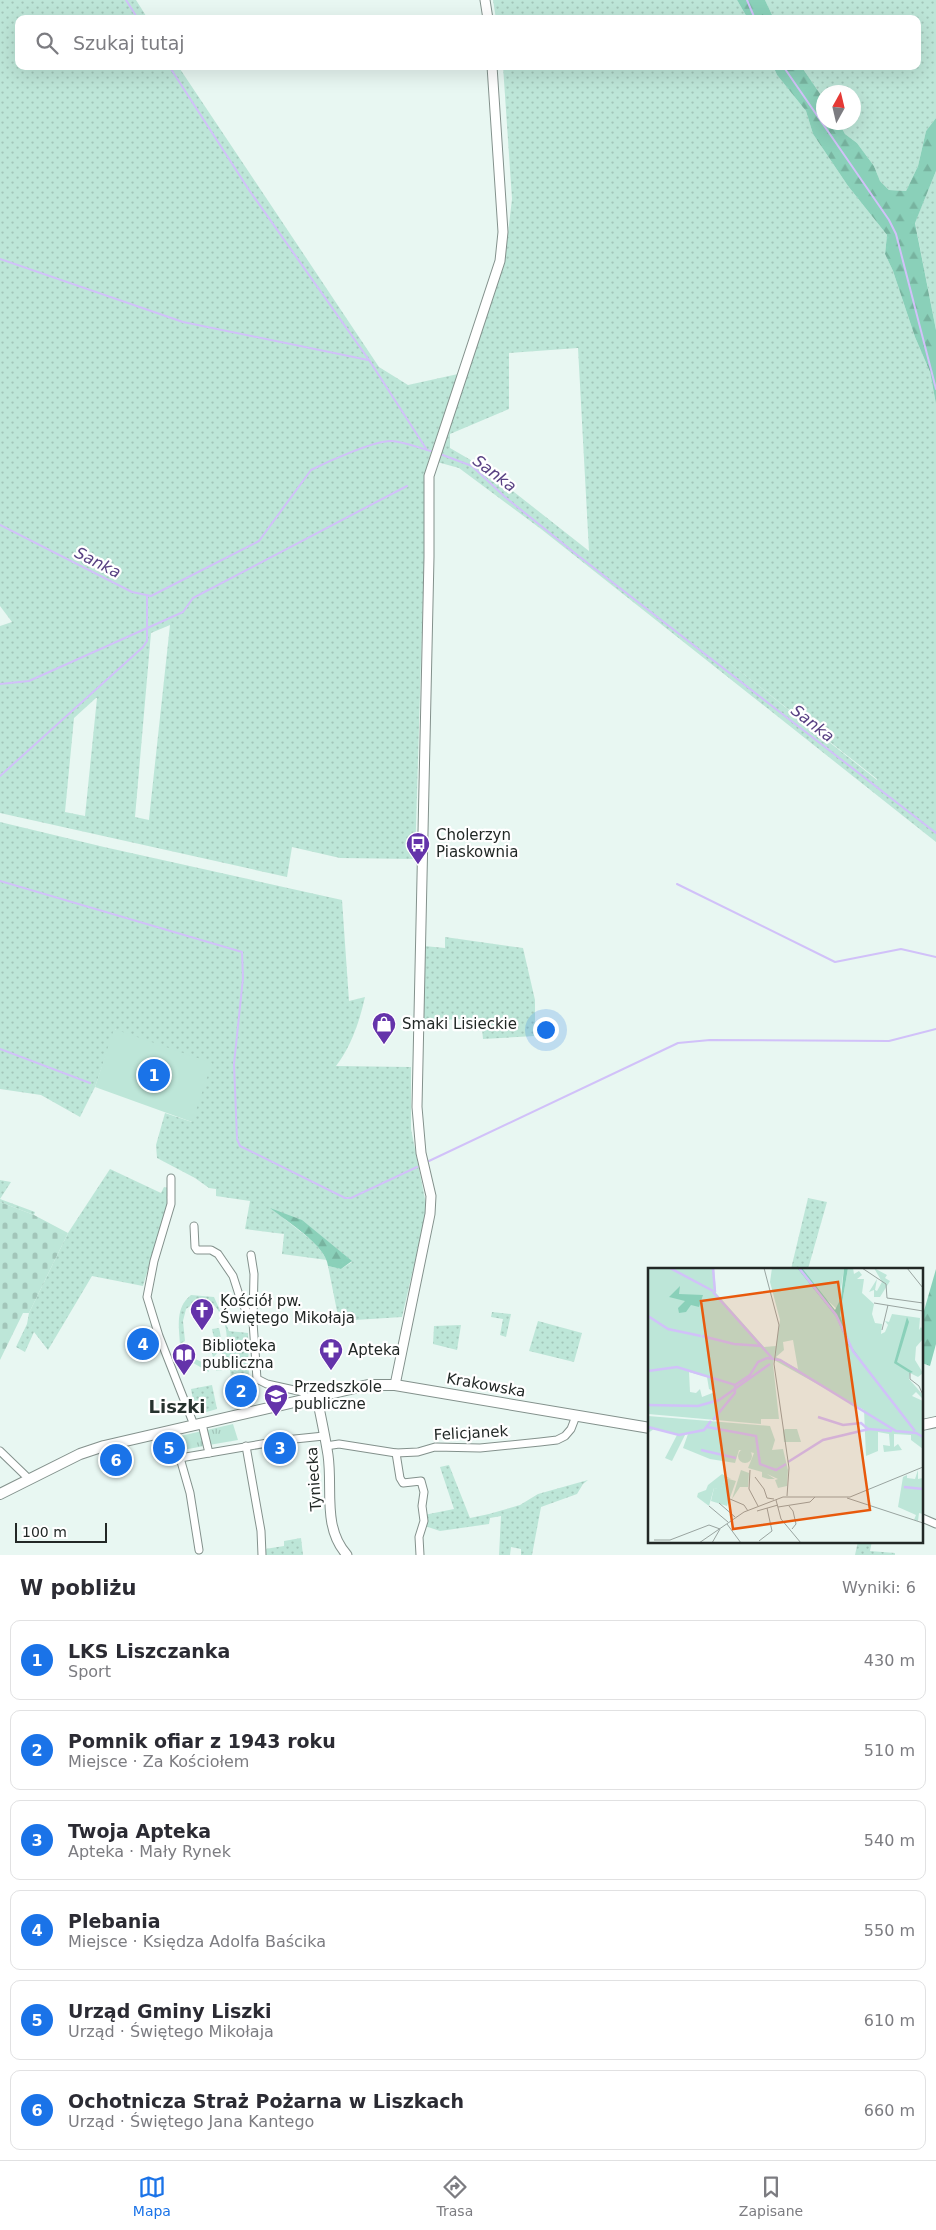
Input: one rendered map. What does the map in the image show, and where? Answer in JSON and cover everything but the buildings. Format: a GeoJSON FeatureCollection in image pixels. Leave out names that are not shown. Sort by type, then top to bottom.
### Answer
{"type":"FeatureCollection","features":[{"type":"Feature","properties":{"kind":"main road","name":"Krakowska"},"geometry":{"type":"LineString","coordinates":[[0,1494],[95,1448],[368,1385],[395,1385],[648,1428]]}},
{"type":"Feature","properties":{"kind":"street"},"geometry":{"type":"LineString","coordinates":[[485,0],[487,15]]}},
{"type":"Feature","properties":{"kind":"street"},"geometry":{"type":"LineString","coordinates":[[395,1385],[431,1196],[418,1132],[429,567],[428,491],[434,462],[495,278],[502,247],[503,232],[492,70]]}},
{"type":"Feature","properties":{"kind":"street"},"geometry":{"type":"LineString","coordinates":[[170,1178],[171,1204],[154,1261],[147,1297],[159,1336],[209,1453]]}},
{"type":"Feature","properties":{"kind":"street"},"geometry":{"type":"LineString","coordinates":[[194,1226],[195,1247],[197,1250],[211,1250],[218,1254],[233,1276],[241,1301],[253,1322]]}},
{"type":"Feature","properties":{"kind":"street"},"geometry":{"type":"LineString","coordinates":[[251,1255],[254,1274],[253,1322],[257,1379],[267,1384],[303,1392],[312,1399]]}},
{"type":"Feature","properties":{"kind":"street","name":"Tyniecka"},"geometry":{"type":"LineString","coordinates":[[312,1399],[326,1446],[330,1478],[331,1522],[337,1540],[348,1555]]}},
{"type":"Feature","properties":{"kind":"street","name":"Felicjanek"},"geometry":{"type":"LineString","coordinates":[[326,1446],[339,1444],[396,1453],[418,1452],[435,1447],[480,1448],[557,1440],[571,1429],[576,1416]]}},
{"type":"Feature","properties":{"kind":"street"},"geometry":{"type":"LineString","coordinates":[[199,1550],[190,1493],[179,1454],[209,1453],[246,1446],[324,1436]]}},
{"type":"Feature","properties":{"kind":"street"},"geometry":{"type":"LineString","coordinates":[[246,1446],[261,1531],[262,1555]]}},
{"type":"Feature","properties":{"kind":"street"},"geometry":{"type":"LineString","coordinates":[[0,1451],[29,1479]]}},
{"type":"Feature","properties":{"kind":"street"},"geometry":{"type":"LineString","coordinates":[[396,1453],[402,1481],[410,1483],[421,1481],[423,1485],[422,1506],[424,1521],[419,1537],[420,1555]]}},
{"type":"Feature","properties":{"kind":"street"},"geometry":{"type":"LineString","coordinates":[[924,1519],[936,1524]]}},
{"type":"Feature","properties":{"kind":"green space"},"geometry":{"type":"Polygon","coordinates":[[[0,0],[136,0],[145,15],[15,15],[15,70],[181,70],[379,367],[408,385],[458,374],[428,462],[424,490],[425,528],[415,859],[340,858],[292,847],[287,877],[0,813],[0,626],[12,622],[0,606],[0,0]],[[170,625],[151,633],[135,817],[149,819],[170,625]],[[97,698],[74,718],[65,812],[85,816],[97,698]]]}},
{"type":"Feature","properties":{"kind":"green space"},"geometry":{"type":"Polygon","coordinates":[[[493,0],[737,0],[746,15],[495,15],[493,0]]]}},
{"type":"Feature","properties":{"kind":"green space"},"geometry":{"type":"Polygon","coordinates":[[[737,0],[765,0],[772,15],[746,15],[737,0]]]}},
{"type":"Feature","properties":{"kind":"green space"},"geometry":{"type":"Polygon","coordinates":[[[765,0],[936,0],[936,118],[926,131],[918,166],[906,191],[889,190],[880,181],[874,166],[857,143],[843,130],[861,130],[861,85],[816,85],[816,88],[804,70],[921,70],[921,15],[772,15],[765,0]]]}},
{"type":"Feature","properties":{"kind":"green space"},"geometry":{"type":"Polygon","coordinates":[[[503,70],[775,70],[806,111],[813,134],[848,186],[887,235],[885,254],[893,271],[915,337],[930,372],[936,404],[936,842],[541,529],[459,468],[437,462],[506,250],[512,199],[503,70]],[[578,348],[509,353],[509,409],[450,434],[450,448],[481,466],[589,551],[578,348]],[[698,638],[877,780],[877,779],[698,638]]]}},
{"type":"Feature","properties":{"kind":"green space"},"geometry":{"type":"Polygon","coordinates":[[[775,70],[804,70],[816,88],[816,130],[843,130],[857,143],[874,166],[880,181],[889,190],[906,191],[918,166],[926,131],[936,118],[936,171],[915,223],[936,330],[936,404],[930,372],[915,337],[893,271],[885,254],[887,235],[848,186],[813,134],[806,111],[775,70]]]}},
{"type":"Feature","properties":{"kind":"green space"},"geometry":{"type":"Polygon","coordinates":[[[936,171],[936,330],[915,222],[936,171]]]}},
{"type":"Feature","properties":{"kind":"green space"},"geometry":{"type":"Polygon","coordinates":[[[0,822],[342,900],[349,1001],[365,997],[354,1033],[336,1066],[411,1067],[411,1129],[427,1209],[402,1317],[339,1321],[328,1266],[341,1269],[352,1262],[272,1209],[316,1244],[327,1260],[282,1254],[284,1234],[245,1229],[250,1201],[216,1196],[216,1189],[209,1188],[195,1178],[157,1158],[156,1145],[165,1113],[192,1122],[115,1029],[95,1087],[80,1117],[41,1095],[0,1089],[0,822]]]}},
{"type":"Feature","properties":{"kind":"green space"},"geometry":{"type":"Polygon","coordinates":[[[445,937],[523,948],[535,1000],[535,1036],[483,1039],[481,1018],[422,1021],[424,946],[445,948],[445,937]]]}},
{"type":"Feature","properties":{"kind":"green space"},"geometry":{"type":"Polygon","coordinates":[[[114,1029],[212,1063],[192,1122],[95,1087],[114,1029]]]}},
{"type":"Feature","properties":{"kind":"green space"},"geometry":{"type":"Polygon","coordinates":[[[110,1169],[161,1193],[164,1187],[169,1188],[168,1202],[143,1286],[92,1276],[48,1350],[34,1332],[25,1352],[16,1347],[27,1324],[29,1313],[68,1233],[110,1169]]]}},
{"type":"Feature","properties":{"kind":"green space"},"geometry":{"type":"Polygon","coordinates":[[[0,1180],[11,1182],[0,1199],[0,1180]]]}},
{"type":"Feature","properties":{"kind":"green space"},"geometry":{"type":"Polygon","coordinates":[[[808,1198],[827,1202],[808,1268],[791,1268],[808,1198]]]}},
{"type":"Feature","properties":{"kind":"green space"},"geometry":{"type":"Polygon","coordinates":[[[0,1199],[35,1212],[34,1215],[0,1202],[0,1199]]]}},
{"type":"Feature","properties":{"kind":"green space"},"geometry":{"type":"Polygon","coordinates":[[[0,1202],[34,1215],[68,1233],[29,1313],[23,1313],[0,1360],[0,1202]]]}},
{"type":"Feature","properties":{"kind":"green space"},"geometry":{"type":"Polygon","coordinates":[[[270,1208],[302,1220],[352,1261],[341,1269],[328,1266],[326,1258],[313,1242],[270,1208]]]}},
{"type":"Feature","properties":{"kind":"green space"},"geometry":{"type":"Polygon","coordinates":[[[936,1269],[936,1344],[930,1366],[924,1364],[924,1311],[936,1269]]]}},
{"type":"Feature","properties":{"kind":"green space"},"geometry":{"type":"Polygon","coordinates":[[[191,1295],[214,1297],[229,1331],[248,1333],[249,1378],[231,1379],[230,1369],[216,1371],[214,1361],[221,1356],[227,1341],[221,1315],[211,1302],[200,1299],[186,1309],[183,1321],[185,1341],[180,1344],[180,1311],[191,1295]]]}},
{"type":"Feature","properties":{"kind":"green space"},"geometry":{"type":"Polygon","coordinates":[[[492,1312],[511,1314],[506,1337],[500,1335],[503,1319],[491,1317],[492,1312]]]}},
{"type":"Feature","properties":{"kind":"green space"},"geometry":{"type":"Polygon","coordinates":[[[538,1321],[582,1333],[574,1362],[529,1351],[538,1321]]]}},
{"type":"Feature","properties":{"kind":"green space"},"geometry":{"type":"Polygon","coordinates":[[[461,1325],[457,1350],[433,1344],[434,1326],[461,1325]]]}},
{"type":"Feature","properties":{"kind":"green space"},"geometry":{"type":"Polygon","coordinates":[[[219,1328],[220,1344],[213,1358],[213,1348],[216,1347],[212,1329],[219,1328]]]}},
{"type":"Feature","properties":{"kind":"green space"},"geometry":{"type":"Polygon","coordinates":[[[181,1348],[187,1349],[195,1359],[207,1364],[209,1372],[181,1356],[181,1348]]]}},
{"type":"Feature","properties":{"kind":"green space"},"geometry":{"type":"Polygon","coordinates":[[[232,1383],[250,1383],[250,1401],[237,1402],[232,1383]]]}},
{"type":"Feature","properties":{"kind":"green space"},"geometry":{"type":"Polygon","coordinates":[[[212,1385],[217,1409],[196,1415],[191,1389],[212,1385]]]}},
{"type":"Feature","properties":{"kind":"green space"},"geometry":{"type":"Polygon","coordinates":[[[233,1424],[238,1440],[209,1445],[207,1430],[233,1424]]]}},
{"type":"Feature","properties":{"kind":"green space"},"geometry":{"type":"Polygon","coordinates":[[[202,1431],[204,1446],[183,1450],[181,1444],[178,1445],[176,1437],[202,1431]]]}},
{"type":"Feature","properties":{"kind":"green space"},"geometry":{"type":"Polygon","coordinates":[[[449,1465],[470,1518],[520,1505],[538,1494],[588,1480],[577,1494],[541,1507],[532,1555],[521,1555],[521,1549],[511,1547],[510,1555],[499,1555],[501,1516],[490,1518],[489,1524],[440,1531],[425,1526],[424,1515],[454,1509],[440,1467],[449,1465]]]}},
{"type":"Feature","properties":{"kind":"green space"},"geometry":{"type":"Polygon","coordinates":[[[301,1538],[303,1555],[264,1555],[265,1549],[284,1546],[284,1541],[301,1538]]]}},
{"type":"Feature","properties":{"kind":"green space"},"geometry":{"type":"Polygon","coordinates":[[[858,1542],[872,1542],[870,1551],[895,1553],[895,1555],[855,1555],[858,1542]]]}},
{"type":"Feature","properties":{"kind":"waterway"},"geometry":{"type":"LineString","coordinates":[[126,0],[135,15]]}},
{"type":"Feature","properties":{"kind":"waterway"},"geometry":{"type":"LineString","coordinates":[[747,0],[753,15]]}},
{"type":"Feature","properties":{"kind":"waterway"},"geometry":{"type":"LineString","coordinates":[[172,70],[249,190],[369,360],[427,450]]}},
{"type":"Feature","properties":{"kind":"waterway"},"geometry":{"type":"LineString","coordinates":[[786,70],[889,220],[896,234],[936,389]]}},
{"type":"Feature","properties":{"kind":"waterway"},"geometry":{"type":"LineString","coordinates":[[0,259],[183,322],[368,360]]}},
{"type":"Feature","properties":{"kind":"waterway","name":"Sanka"},"geometry":{"type":"LineString","coordinates":[[0,525],[132,592],[151,596],[259,541],[311,470],[351,452],[384,442],[392,441],[434,452]]}},
{"type":"Feature","properties":{"kind":"waterway","name":"Sanka"},"geometry":{"type":"LineString","coordinates":[[440,454],[472,466],[505,497],[576,554],[936,833]]}},
{"type":"Feature","properties":{"kind":"waterway"},"geometry":{"type":"LineString","coordinates":[[0,684],[29,681],[183,612],[193,598],[407,486]]}},
{"type":"Feature","properties":{"kind":"waterway"},"geometry":{"type":"LineString","coordinates":[[0,776],[143,647],[147,641],[147,595]]}},
{"type":"Feature","properties":{"kind":"waterway"},"geometry":{"type":"LineString","coordinates":[[0,881],[242,952],[243,978],[234,1064],[237,1139],[240,1146],[345,1198],[351,1198],[417,1167]]}},
{"type":"Feature","properties":{"kind":"waterway"},"geometry":{"type":"LineString","coordinates":[[677,884],[835,962],[901,949],[936,957]]}},
{"type":"Feature","properties":{"kind":"waterway"},"geometry":{"type":"LineString","coordinates":[[429,1161],[678,1043],[710,1040],[889,1041],[936,1029]]}},
{"type":"Feature","properties":{"kind":"waterway"},"geometry":{"type":"LineString","coordinates":[[0,1049],[90,1083]]}},
{"type":"Feature","properties":{"kind":"place","name":"Cholerzyn Piaskownia"},"geometry":{"type":"Point","coordinates":[418,865]}},
{"type":"Feature","properties":{"kind":"place","name":"Smaki Lisieckie"},"geometry":{"type":"Point","coordinates":[384,1045]}},
{"type":"Feature","properties":{"kind":"place","name":"LKS Liszczanka"},"geometry":{"type":"Point","coordinates":[154,1075]}},
{"type":"Feature","properties":{"kind":"place","name":"Kościół pw. Świętego Mikołaja"},"geometry":{"type":"Point","coordinates":[202,1331]}},
{"type":"Feature","properties":{"kind":"place","name":"Plebania"},"geometry":{"type":"Point","coordinates":[143,1344]}},
{"type":"Feature","properties":{"kind":"place","name":"Apteka"},"geometry":{"type":"Point","coordinates":[331,1371]}},
{"type":"Feature","properties":{"kind":"place","name":"Biblioteka publiczna"},"geometry":{"type":"Point","coordinates":[184,1376]}},
{"type":"Feature","properties":{"kind":"place","name":"Pomnik ofiar z 1943 roku"},"geometry":{"type":"Point","coordinates":[241,1391]}},
{"type":"Feature","properties":{"kind":"place","name":"Przedszkole publiczne"},"geometry":{"type":"Point","coordinates":[276,1417]}},
{"type":"Feature","properties":{"kind":"place","name":"Urząd Gminy Liszki"},"geometry":{"type":"Point","coordinates":[169,1448]}},
{"type":"Feature","properties":{"kind":"place","name":"Twoja Apteka"},"geometry":{"type":"Point","coordinates":[280,1448]}},
{"type":"Feature","properties":{"kind":"place","name":"Ochotnicza Straż Pożarna w Liszkach"},"geometry":{"type":"Point","coordinates":[116,1460]}},
{"type":"Feature","properties":{"kind":"district","name":"Liszki"},"geometry":{"type":"Point","coordinates":[177,1407]}}]}
